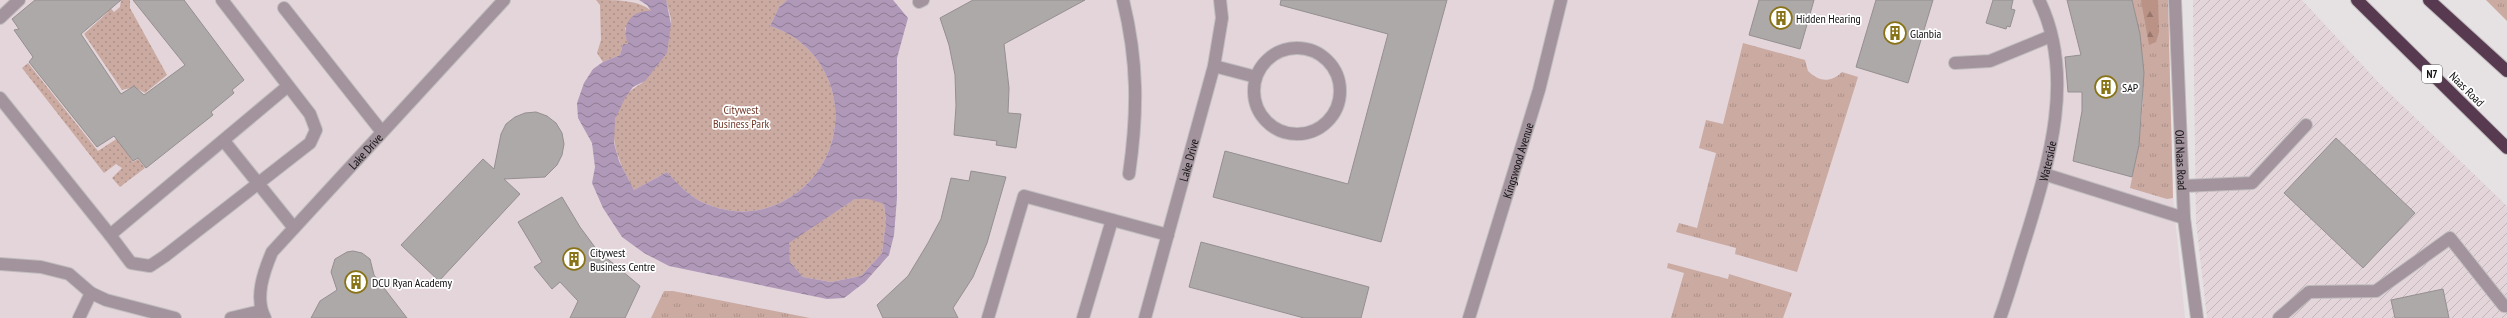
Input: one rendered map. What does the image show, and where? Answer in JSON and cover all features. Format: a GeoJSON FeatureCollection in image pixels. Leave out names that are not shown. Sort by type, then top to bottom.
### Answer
{"type":"FeatureCollection","features":[{"type":"Feature","properties":{"kind":"highway","name":"Naas Road"},"geometry":{"type":"LineString","coordinates":[[2357,0],[2507,148]]}},
{"type":"Feature","properties":{"kind":"highway"},"geometry":{"type":"LineString","coordinates":[[2430,1],[2507,71]]}},
{"type":"Feature","properties":{"kind":"street"},"geometry":{"type":"LineString","coordinates":[[0,18],[19,0]]}},
{"type":"Feature","properties":{"kind":"street"},"geometry":{"type":"LineString","coordinates":[[0,98],[131,263],[150,266],[166,256],[310,143],[316,130],[310,114],[222,0]]}},
{"type":"Feature","properties":{"kind":"street","name":"Lake Drive"},"geometry":{"type":"LineString","coordinates":[[263,314],[264,271],[272,252],[504,0]]}},
{"type":"Feature","properties":{"kind":"street"},"geometry":{"type":"LineString","coordinates":[[1123,0],[1136,73],[1135,134],[1129,174]]}},
{"type":"Feature","properties":{"kind":"street","name":"Lake Drive"},"geometry":{"type":"LineString","coordinates":[[1145,318],[1214,66],[1222,18],[1220,0]]}},
{"type":"Feature","properties":{"kind":"street","name":"Kingswood Avenue"},"geometry":{"type":"LineString","coordinates":[[1469,318],[1539,90],[1561,0]]}},
{"type":"Feature","properties":{"kind":"street","name":"Waterside"},"geometry":{"type":"LineString","coordinates":[[2000,318],[2044,174],[2056,123],[2056,67],[2047,16],[2039,0]]}},
{"type":"Feature","properties":{"kind":"street","name":"Old Naas Road"},"geometry":{"type":"LineString","coordinates":[[2175,0],[2184,218],[2197,318]]}},
{"type":"Feature","properties":{"kind":"street"},"geometry":{"type":"LineString","coordinates":[[284,8],[382,132]]}},
{"type":"Feature","properties":{"kind":"street"},"geometry":{"type":"LineString","coordinates":[[1955,63],[1990,61],[2051,36]]}},
{"type":"Feature","properties":{"kind":"street"},"geometry":{"type":"LineString","coordinates":[[1297,48],[1314,51],[1324,57],[1338,76],[1340,87],[1336,110],[1330,119],[1312,132],[1296,134],[1281,131],[1263,118],[1258,108],[1254,93],[1256,77],[1262,66],[1280,51],[1297,48]]}},
{"type":"Feature","properties":{"kind":"street"},"geometry":{"type":"LineString","coordinates":[[1214,66],[1256,77]]}},
{"type":"Feature","properties":{"kind":"street"},"geometry":{"type":"LineString","coordinates":[[110,235],[288,86]]}},
{"type":"Feature","properties":{"kind":"street"},"geometry":{"type":"LineString","coordinates":[[2182,186],[2252,183],[2306,126]]}},
{"type":"Feature","properties":{"kind":"street"},"geometry":{"type":"LineString","coordinates":[[224,141],[294,228]]}},
{"type":"Feature","properties":{"kind":"street"},"geometry":{"type":"LineString","coordinates":[[2044,174],[2184,218]]}},
{"type":"Feature","properties":{"kind":"street"},"geometry":{"type":"LineString","coordinates":[[988,318],[1024,196],[1168,235]]}},
{"type":"Feature","properties":{"kind":"street"},"geometry":{"type":"LineString","coordinates":[[1083,318],[1112,220]]}},
{"type":"Feature","properties":{"kind":"street"},"geometry":{"type":"LineString","coordinates":[[2279,318],[2309,292],[2376,291],[2450,238],[2504,306],[2507,306]]}},
{"type":"Feature","properties":{"kind":"street"},"geometry":{"type":"LineString","coordinates":[[0,264],[41,267],[69,274],[91,293],[132,308],[175,318]]}},
{"type":"Feature","properties":{"kind":"street"},"geometry":{"type":"LineString","coordinates":[[79,318],[91,293]]}},
{"type":"Feature","properties":{"kind":"street"},"geometry":{"type":"LineString","coordinates":[[231,318],[263,314]]}},
{"type":"Feature","properties":{"kind":"shaded area"},"geometry":{"type":"Polygon","coordinates":[[[0,0],[2168,0],[2173,198],[2185,318],[0,318],[0,0]]]}},
{"type":"Feature","properties":{"kind":"shaded area"},"geometry":{"type":"Polygon","coordinates":[[[2193,0],[2302,0],[2379,83],[2507,206],[2507,318],[2207,318],[2196,221],[2193,0]]]}},
{"type":"Feature","properties":{"kind":"green space"},"geometry":{"type":"Polygon","coordinates":[[[121,0],[130,0],[130,8],[167,75],[145,93],[138,89],[125,150],[133,162],[138,159],[145,168],[120,187],[112,178],[122,168],[116,164],[104,173],[22,68],[28,63],[98,151],[124,134],[130,88],[122,90],[84,34],[108,12],[104,6],[107,4],[114,12],[120,7],[121,0]]]}},
{"type":"Feature","properties":{"kind":"green space"},"geometry":{"type":"Polygon","coordinates":[[[596,0],[634,3],[646,7],[651,11],[625,28],[628,44],[623,44],[620,55],[603,62],[597,53],[601,40],[600,5],[596,0]]]}},
{"type":"Feature","properties":{"kind":"green space","name":"Citywest Business Park"},"geometry":{"type":"Polygon","coordinates":[[[666,0],[787,0],[779,7],[770,26],[789,34],[812,53],[828,79],[835,108],[833,136],[824,162],[808,183],[786,200],[761,209],[733,211],[704,203],[693,197],[667,172],[634,190],[618,156],[614,133],[615,121],[618,109],[625,97],[644,81],[648,75],[667,34],[671,21],[666,0]]]}},
{"type":"Feature","properties":{"kind":"green space"},"geometry":{"type":"Polygon","coordinates":[[[2132,0],[2168,0],[2173,198],[2167,199],[2130,188],[2139,139],[2143,94],[2141,49],[2132,0]]]}},
{"type":"Feature","properties":{"kind":"green space"},"geometry":{"type":"Polygon","coordinates":[[[2141,0],[2158,0],[2159,32],[2156,42],[2149,45],[2141,0]]]}},
{"type":"Feature","properties":{"kind":"green space"},"geometry":{"type":"Polygon","coordinates":[[[2486,0],[2507,0],[2507,21],[2486,0]]]}},
{"type":"Feature","properties":{"kind":"green space"},"geometry":{"type":"Polygon","coordinates":[[[1743,43],[1805,60],[1808,71],[1812,75],[1821,79],[1825,80],[1834,78],[1842,72],[1858,77],[1797,272],[1735,254],[1736,248],[1676,232],[1679,223],[1697,228],[1716,153],[1699,148],[1706,120],[1723,124],[1743,43]]]}},
{"type":"Feature","properties":{"kind":"green space"},"geometry":{"type":"Polygon","coordinates":[[[868,198],[884,204],[886,221],[882,253],[861,276],[831,282],[803,277],[790,262],[788,243],[855,199],[868,198]]]}},
{"type":"Feature","properties":{"kind":"green space"},"geometry":{"type":"Polygon","coordinates":[[[1668,263],[1728,279],[1729,274],[1792,293],[1783,318],[1671,318],[1684,273],[1667,268],[1668,263]]]}},
{"type":"Feature","properties":{"kind":"green space"},"geometry":{"type":"Polygon","coordinates":[[[664,291],[673,291],[810,318],[651,318],[664,291]]]}},
{"type":"Feature","properties":{"kind":"water"},"geometry":{"type":"Polygon","coordinates":[[[639,0],[666,0],[671,24],[667,53],[645,81],[633,87],[625,98],[615,119],[614,143],[619,161],[634,190],[667,172],[693,197],[704,203],[733,211],[761,209],[786,200],[808,183],[824,162],[833,136],[835,108],[828,79],[818,61],[805,46],[789,34],[770,26],[779,7],[787,0],[893,0],[908,18],[897,58],[897,198],[894,235],[889,255],[865,282],[844,298],[827,299],[669,266],[644,253],[622,237],[603,208],[592,183],[595,167],[592,143],[578,118],[577,103],[584,83],[593,69],[603,62],[620,55],[623,44],[628,44],[626,31],[629,20],[638,13],[651,11],[647,5],[639,0]],[[855,199],[789,243],[790,262],[803,277],[831,282],[861,276],[882,253],[886,221],[884,204],[868,199],[855,199]]]}},
{"type":"Feature","properties":{"kind":"building"},"geometry":{"type":"Polygon","coordinates":[[[35,0],[121,0],[81,34],[121,94],[134,86],[144,95],[185,65],[133,0],[184,0],[244,80],[232,90],[234,93],[211,112],[213,115],[146,168],[138,158],[133,161],[114,136],[97,147],[29,62],[33,57],[14,30],[19,29],[12,19],[35,0]]]}},
{"type":"Feature","properties":{"kind":"building"},"geometry":{"type":"Polygon","coordinates":[[[973,0],[1085,0],[1004,44],[1009,88],[1008,113],[1021,114],[1016,148],[996,145],[997,141],[954,135],[956,106],[955,75],[949,45],[940,18],[973,0]]]}},
{"type":"Feature","properties":{"kind":"building"},"geometry":{"type":"Polygon","coordinates":[[[1281,0],[1447,0],[1381,242],[1213,197],[1225,151],[1348,184],[1388,34],[1280,5],[1281,0]]]}},
{"type":"Feature","properties":{"kind":"building","name":"Hidden Hearing"},"geometry":{"type":"Polygon","coordinates":[[[1759,0],[1814,0],[1800,49],[1749,35],[1759,0]]]}},
{"type":"Feature","properties":{"kind":"building","name":"Glanbia"},"geometry":{"type":"Polygon","coordinates":[[[1876,0],[1933,0],[1908,83],[1856,67],[1876,0]]]}},
{"type":"Feature","properties":{"kind":"building"},"geometry":{"type":"Polygon","coordinates":[[[1993,0],[2013,0],[2011,9],[2015,10],[2010,27],[2007,26],[2006,29],[1986,23],[1993,0]]]}},
{"type":"Feature","properties":{"kind":"building","name":"SAP"},"geometry":{"type":"Polygon","coordinates":[[[2067,0],[2132,0],[2140,34],[2144,73],[2139,145],[2132,177],[2073,161],[2082,111],[2082,92],[2068,92],[2065,57],[2081,55],[2067,0]]]}},
{"type":"Feature","properties":{"kind":"building"},"geometry":{"type":"Polygon","coordinates":[[[536,112],[547,116],[556,123],[562,133],[564,144],[562,155],[557,165],[545,177],[504,179],[520,194],[439,281],[401,245],[483,159],[494,169],[501,134],[506,124],[515,117],[525,113],[536,112]]]}},
{"type":"Feature","properties":{"kind":"building"},"geometry":{"type":"Polygon","coordinates":[[[2336,138],[2415,213],[2363,268],[2284,193],[2336,138]]]}},
{"type":"Feature","properties":{"kind":"building"},"geometry":{"type":"Polygon","coordinates":[[[971,171],[1006,177],[987,243],[973,277],[953,308],[958,318],[883,318],[877,305],[908,276],[928,243],[941,219],[951,178],[969,181],[971,171]]]}},
{"type":"Feature","properties":{"kind":"building","name":"Citywest Business Centre"},"geometry":{"type":"Polygon","coordinates":[[[562,197],[580,227],[597,250],[640,286],[625,318],[570,318],[578,301],[560,282],[552,289],[534,267],[542,262],[518,222],[562,197]]]}},
{"type":"Feature","properties":{"kind":"building"},"geometry":{"type":"Polygon","coordinates":[[[1201,242],[1369,287],[1361,318],[1304,318],[1189,287],[1201,242]]]}},
{"type":"Feature","properties":{"kind":"building","name":"DCU Ryan Academy"},"geometry":{"type":"Polygon","coordinates":[[[353,251],[362,253],[370,259],[374,275],[407,318],[311,318],[320,301],[337,290],[331,272],[335,259],[347,252],[353,251]]]}},
{"type":"Feature","properties":{"kind":"building"},"geometry":{"type":"Polygon","coordinates":[[[2443,289],[2449,318],[2395,318],[2391,300],[2443,289]]]}},
{"type":"Feature","properties":{"kind":"place","name":"Hidden Hearing"},"geometry":{"type":"Point","coordinates":[1781,18]}},
{"type":"Feature","properties":{"kind":"place","name":"Glanbia"},"geometry":{"type":"Point","coordinates":[1895,33]}},
{"type":"Feature","properties":{"kind":"place","name":"SAP"},"geometry":{"type":"Point","coordinates":[2106,87]}},
{"type":"Feature","properties":{"kind":"place","name":"Citywest Business Centre"},"geometry":{"type":"Point","coordinates":[574,259]}},
{"type":"Feature","properties":{"kind":"place","name":"DCU Ryan Academy"},"geometry":{"type":"Point","coordinates":[356,282]}}]}
